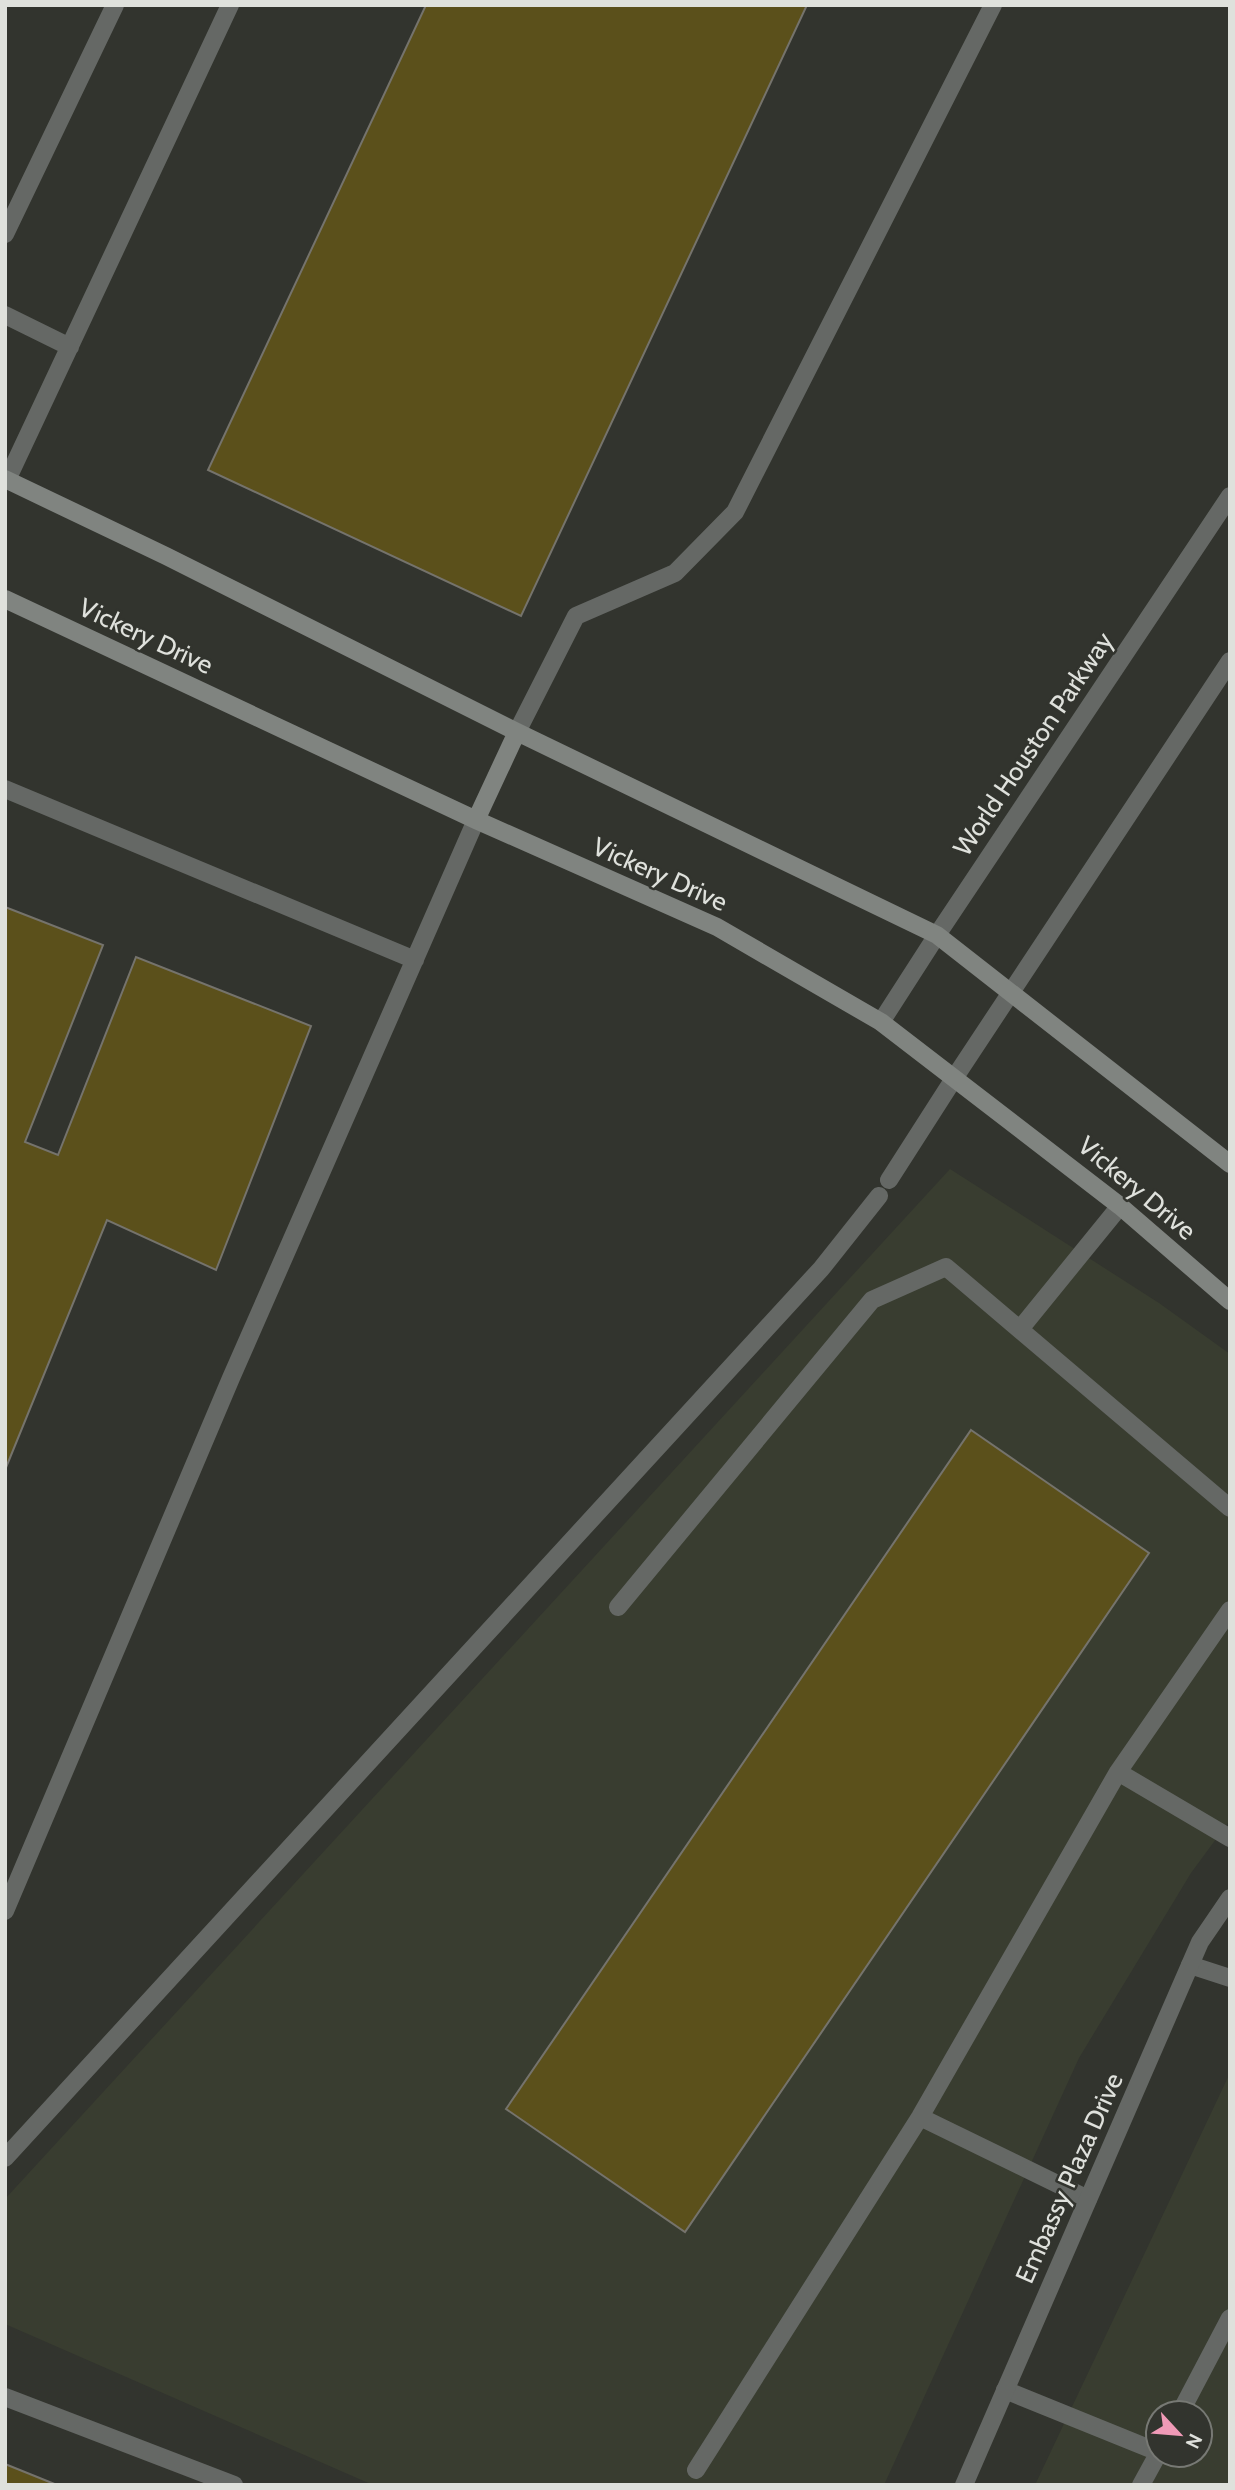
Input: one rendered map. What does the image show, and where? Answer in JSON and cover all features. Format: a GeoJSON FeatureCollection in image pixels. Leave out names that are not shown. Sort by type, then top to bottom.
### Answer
{"type":"FeatureCollection","features":[{"type":"Feature","properties":{"kind":"main road"},"geometry":{"type":"LineString","coordinates":[[6,481],[178,562],[517,733],[937,935],[1230,1164]]}},
{"type":"Feature","properties":{"kind":"main road","name":"Vickery Drive"},"geometry":{"type":"LineString","coordinates":[[5,599],[476,820],[717,927],[881,1022],[1121,1206],[1230,1301]]}},
{"type":"Feature","properties":{"kind":"main road"},"geometry":{"type":"LineString","coordinates":[[476,820],[517,733]]}},
{"type":"Feature","properties":{"kind":"street"},"geometry":{"type":"LineString","coordinates":[[5,234],[115,5]]}},
{"type":"Feature","properties":{"kind":"street"},"geometry":{"type":"LineString","coordinates":[[6,481],[230,5]]}},
{"type":"Feature","properties":{"kind":"street"},"geometry":{"type":"LineString","coordinates":[[517,733],[576,616],[675,573],[735,512],[993,5]]}},
{"type":"Feature","properties":{"kind":"street"},"geometry":{"type":"LineString","coordinates":[[5,315],[70,347]]}},
{"type":"Feature","properties":{"kind":"street","name":"World Houston Parkway"},"geometry":{"type":"LineString","coordinates":[[881,1022],[1230,496]]}},
{"type":"Feature","properties":{"kind":"street"},"geometry":{"type":"LineString","coordinates":[[5,2158],[821,1269],[884,1188],[1230,661]]}},
{"type":"Feature","properties":{"kind":"street"},"geometry":{"type":"LineString","coordinates":[[5,789],[415,960]]}},
{"type":"Feature","properties":{"kind":"street"},"geometry":{"type":"LineString","coordinates":[[5,1912],[255,1326],[476,820]]}},
{"type":"Feature","properties":{"kind":"street"},"geometry":{"type":"LineString","coordinates":[[1020,1329],[1121,1206]]}},
{"type":"Feature","properties":{"kind":"street"},"geometry":{"type":"LineString","coordinates":[[618,1607],[872,1300],[946,1267],[1230,1508]]}},
{"type":"Feature","properties":{"kind":"street"},"geometry":{"type":"LineString","coordinates":[[696,2470],[920,2117],[1118,1772],[1230,1610]]}},
{"type":"Feature","properties":{"kind":"street"},"geometry":{"type":"LineString","coordinates":[[1118,1772],[1230,1838]]}},
{"type":"Feature","properties":{"kind":"street","name":"Embassy Plaza Drive"},"geometry":{"type":"LineString","coordinates":[[964,2485],[1200,1942],[1230,1898]]}},
{"type":"Feature","properties":{"kind":"street"},"geometry":{"type":"LineString","coordinates":[[1190,1965],[1230,1978]]}},
{"type":"Feature","properties":{"kind":"street"},"geometry":{"type":"LineString","coordinates":[[920,2117],[1088,2199]]}},
{"type":"Feature","properties":{"kind":"street"},"geometry":{"type":"LineString","coordinates":[[1187,2399],[1230,2318]]}},
{"type":"Feature","properties":{"kind":"street"},"geometry":{"type":"LineString","coordinates":[[1005,2390],[1144,2447]]}},
{"type":"Feature","properties":{"kind":"street"},"geometry":{"type":"LineString","coordinates":[[5,2397],[234,2485]]}},
{"type":"Feature","properties":{"kind":"street"},"geometry":{"type":"LineString","coordinates":[[1141,2485],[1150,2469]]}},
{"type":"Feature","properties":{"kind":"shaded area"},"geometry":{"type":"Polygon","coordinates":[[[950,1169],[1159,1303],[1230,1354],[1230,1820],[1191,1873],[1079,2058],[884,2485],[373,2485],[5,2324],[5,2199],[950,1169]]]}},
{"type":"Feature","properties":{"kind":"shaded area"},"geometry":{"type":"Polygon","coordinates":[[[1230,2073],[1230,2485],[1035,2485],[1230,2073]]]}},
{"type":"Feature","properties":{"kind":"building"},"geometry":{"type":"Polygon","coordinates":[[[426,5],[807,5],[521,616],[208,470],[426,5]]]}},
{"type":"Feature","properties":{"kind":"building"},"geometry":{"type":"Polygon","coordinates":[[[5,907],[103,945],[25,1142],[58,1155],[136,957],[311,1026],[216,1270],[107,1220],[5,1470],[5,907]]]}},
{"type":"Feature","properties":{"kind":"building"},"geometry":{"type":"Polygon","coordinates":[[[971,1430],[1149,1553],[685,2232],[506,2109],[971,1430]]]}},
{"type":"Feature","properties":{"kind":"building"},"geometry":{"type":"Polygon","coordinates":[[[5,2464],[57,2485],[5,2485],[5,2464]]]}}]}
